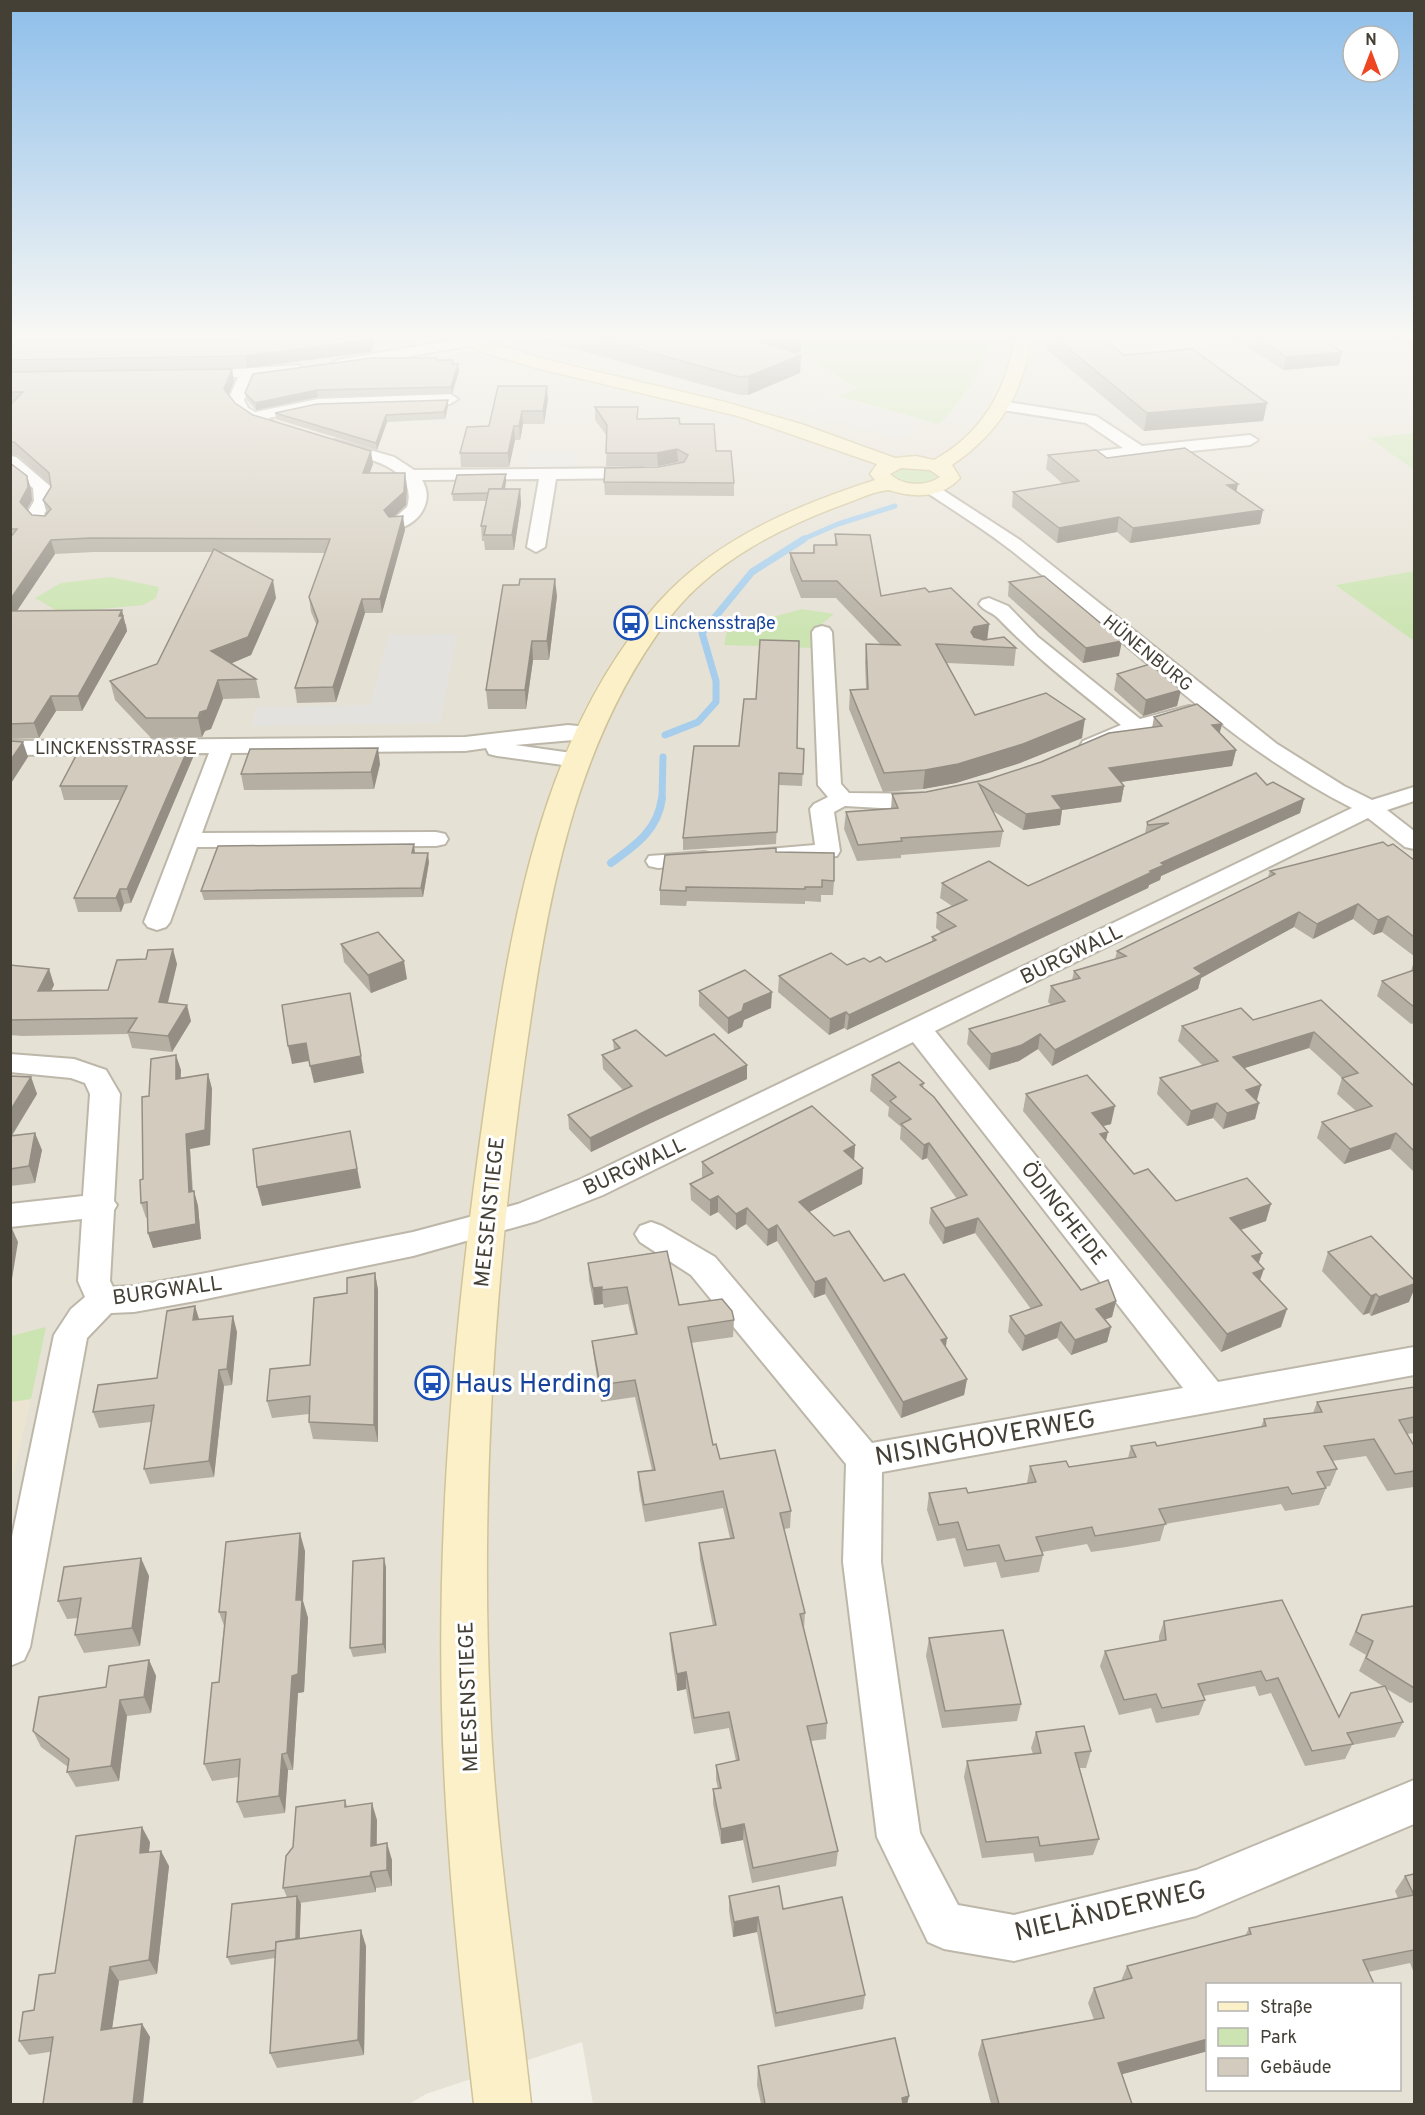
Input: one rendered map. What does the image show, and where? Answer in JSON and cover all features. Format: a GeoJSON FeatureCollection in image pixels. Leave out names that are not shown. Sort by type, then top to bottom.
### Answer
{"type":"FeatureCollection","features":[{"type":"Feature","properties":{"kind":"street"},"geometry":{"type":"LineString","coordinates":[[798,437],[890,473]]}},
{"type":"Feature","properties":{"kind":"street"},"geometry":{"type":"LineString","coordinates":[[937,466],[956,454],[972,437]]}},
{"type":"Feature","properties":{"kind":"street"},"geometry":{"type":"LineString","coordinates":[[1117,437],[1138,451]]}},
{"type":"Feature","properties":{"kind":"street"},"geometry":{"type":"LineString","coordinates":[[318,440],[389,462],[413,475],[658,473]]}},
{"type":"Feature","properties":{"kind":"street"},"geometry":{"type":"LineString","coordinates":[[1061,459],[1250,440]]}},
{"type":"Feature","properties":{"kind":"street"},"geometry":{"type":"LineString","coordinates":[[10,462],[41,486],[43,501],[35,515],[43,523]]}},
{"type":"Feature","properties":{"kind":"street","name":"MEESENSTIEGE"},"geometry":{"type":"LineString","coordinates":[[503,2104],[492,2022],[474,1819],[466,1681],[465,1576],[486,1225],[523,957],[536,893],[583,746],[632,653],[666,608],[695,579],[751,540],[911,462],[937,466]]}},
{"type":"Feature","properties":{"kind":"street"},"geometry":{"type":"LineString","coordinates":[[932,488],[950,478],[945,469],[937,466]]}},
{"type":"Feature","properties":{"kind":"street","name":"MEESENSTIEGE"},"geometry":{"type":"LineString","coordinates":[[890,473],[908,488],[932,488]]}},
{"type":"Feature","properties":{"kind":"street"},"geometry":{"type":"LineString","coordinates":[[536,547],[548,474]]}},
{"type":"Feature","properties":{"kind":"street"},"geometry":{"type":"LineString","coordinates":[[397,524],[413,515],[418,503],[419,489],[413,475]]}},
{"type":"Feature","properties":{"kind":"street","name":"HÜNENBURG"},"geometry":{"type":"LineString","coordinates":[[932,488],[1014,544],[1211,705],[1269,749],[1336,791],[1370,808],[1414,842]]}},
{"type":"Feature","properties":{"kind":"street"},"geometry":{"type":"LineString","coordinates":[[989,604],[1001,610],[1021,643],[1136,727]]}},
{"type":"Feature","properties":{"kind":"street"},"geometry":{"type":"LineString","coordinates":[[822,632],[830,785],[842,799]]}},
{"type":"Feature","properties":{"kind":"street"},"geometry":{"type":"LineString","coordinates":[[1076,753],[1136,727],[1211,705]]}},
{"type":"Feature","properties":{"kind":"street","name":"LINCKENSSTRASSE"},"geometry":{"type":"LineString","coordinates":[[10,748],[222,748],[465,744],[583,746]]}},
{"type":"Feature","properties":{"kind":"street","name":"LINCKENSSTRASSE"},"geometry":{"type":"LineString","coordinates":[[158,922],[222,748]]}},
{"type":"Feature","properties":{"kind":"street"},"geometry":{"type":"LineString","coordinates":[[658,861],[828,851],[822,809],[842,799],[870,803],[909,803],[956,793]]}},
{"type":"Feature","properties":{"kind":"street","name":"BURGWALL"},"geometry":{"type":"LineString","coordinates":[[10,1063],[74,1069],[96,1077],[105,1094],[101,1205],[94,1281],[104,1300],[134,1299],[212,1285],[413,1244],[526,1213],[592,1187],[1370,808],[1414,794]]}},
{"type":"Feature","properties":{"kind":"street"},"geometry":{"type":"LineString","coordinates":[[187,840],[436,839]]}},
{"type":"Feature","properties":{"kind":"street","name":"ÖDINGHEIDE"},"geometry":{"type":"LineString","coordinates":[[918,1029],[1209,1396]]}},
{"type":"Feature","properties":{"kind":"street"},"geometry":{"type":"LineString","coordinates":[[10,1216],[101,1205]]}},
{"type":"Feature","properties":{"kind":"street","name":"NISINGHOVERWEG"},"geometry":{"type":"LineString","coordinates":[[651,1234],[703,1266],[864,1460],[1209,1396],[1414,1361]]}},
{"type":"Feature","properties":{"kind":"street"},"geometry":{"type":"LineString","coordinates":[[10,1647],[71,1335],[82,1318],[104,1300]]}},
{"type":"Feature","properties":{"kind":"street","name":"NIELÄNDERWEG"},"geometry":{"type":"LineString","coordinates":[[864,1460],[862,1562],[899,1837],[944,1926],[1014,1938],[1196,1893],[1414,1802]]}},
{"type":"Feature","properties":{"kind":"shaded area"},"geometry":{"type":"Polygon","coordinates":[[[10,437],[1387,437],[1370,439],[1414,470],[1414,571],[1335,585],[1414,641],[1414,2104],[593,2104],[582,2042],[426,2094],[409,2104],[11,2104],[10,437]]]}},
{"type":"Feature","properties":{"kind":"shaded area"},"geometry":{"type":"Polygon","coordinates":[[[529,452],[578,452],[576,467],[527,467],[529,452]]]}},
{"type":"Feature","properties":{"kind":"shaded area"},"geometry":{"type":"Polygon","coordinates":[[[457,634],[440,723],[251,726],[257,707],[370,705],[389,635],[457,634]]]}},
{"type":"Feature","properties":{"kind":"shaded area"},"geometry":{"type":"Polygon","coordinates":[[[31,1399],[11,1486],[11,1402],[31,1399]]]}},
{"type":"Feature","properties":{"kind":"green space"},"geometry":{"type":"Polygon","coordinates":[[[1414,437],[1414,470],[1369,438],[1414,437]]]}},
{"type":"Feature","properties":{"kind":"green space"},"geometry":{"type":"Polygon","coordinates":[[[906,468],[927,469],[936,477],[921,484],[915,484],[894,477],[895,471],[906,468]]]}},
{"type":"Feature","properties":{"kind":"green space"},"geometry":{"type":"Polygon","coordinates":[[[1414,571],[1414,641],[1335,585],[1414,571]]]}},
{"type":"Feature","properties":{"kind":"green space"},"geometry":{"type":"Polygon","coordinates":[[[111,577],[159,587],[156,598],[143,605],[61,613],[35,598],[61,583],[111,577]]]}},
{"type":"Feature","properties":{"kind":"green space"},"geometry":{"type":"Polygon","coordinates":[[[802,609],[834,614],[817,628],[815,648],[724,645],[730,629],[802,609]]]}},
{"type":"Feature","properties":{"kind":"green space"},"geometry":{"type":"Polygon","coordinates":[[[46,1327],[31,1399],[11,1402],[11,1336],[46,1327]]]}},
{"type":"Feature","properties":{"kind":"building"},"geometry":{"type":"Polygon","coordinates":[[[10,437],[324,437],[371,451],[363,473],[405,473],[404,492],[384,510],[389,517],[403,516],[380,599],[362,599],[333,687],[295,688],[318,621],[309,597],[330,539],[91,538],[51,540],[10,600],[10,538],[17,529],[10,529],[10,463],[27,476],[28,487],[20,502],[32,515],[45,516],[51,509],[43,500],[51,487],[49,473],[14,442],[10,442],[10,437]]]}},
{"type":"Feature","properties":{"kind":"building"},"geometry":{"type":"Polygon","coordinates":[[[355,437],[378,437],[376,443],[355,437]]]}},
{"type":"Feature","properties":{"kind":"building"},"geometry":{"type":"Polygon","coordinates":[[[464,437],[512,437],[508,453],[460,453],[464,437]]]}},
{"type":"Feature","properties":{"kind":"building"},"geometry":{"type":"Polygon","coordinates":[[[607,437],[715,437],[716,451],[731,451],[734,483],[604,482],[605,468],[658,467],[684,462],[688,455],[677,449],[657,453],[606,453],[607,437]]]}},
{"type":"Feature","properties":{"kind":"building"},"geometry":{"type":"Polygon","coordinates":[[[1185,448],[1238,484],[1227,485],[1263,510],[1133,528],[1119,517],[1059,528],[1013,492],[1079,481],[1048,455],[1096,450],[1107,458],[1185,448]]]}},
{"type":"Feature","properties":{"kind":"building"},"geometry":{"type":"Polygon","coordinates":[[[506,474],[502,489],[489,489],[488,493],[452,494],[457,475],[506,474]]]}},
{"type":"Feature","properties":{"kind":"building"},"geometry":{"type":"Polygon","coordinates":[[[489,489],[520,489],[512,535],[484,535],[486,526],[481,526],[489,489]]]}},
{"type":"Feature","properties":{"kind":"building"},"geometry":{"type":"Polygon","coordinates":[[[835,534],[870,535],[881,596],[925,588],[929,592],[951,588],[989,624],[974,627],[971,632],[974,637],[984,640],[1004,637],[1016,648],[936,644],[975,715],[1046,693],[1085,719],[1023,744],[958,764],[925,770],[884,773],[850,690],[868,689],[866,644],[900,645],[837,581],[802,581],[790,553],[814,553],[814,545],[837,545],[835,534]]]}},
{"type":"Feature","properties":{"kind":"building"},"geometry":{"type":"Polygon","coordinates":[[[214,549],[273,580],[248,637],[211,651],[256,679],[218,680],[207,710],[200,712],[198,718],[146,718],[110,681],[157,664],[214,549]]]}},
{"type":"Feature","properties":{"kind":"building"},"geometry":{"type":"Polygon","coordinates":[[[1044,576],[1122,641],[1086,648],[1009,582],[1044,576]]]}},
{"type":"Feature","properties":{"kind":"building"},"geometry":{"type":"Polygon","coordinates":[[[520,579],[555,579],[547,641],[532,641],[525,690],[486,690],[503,585],[519,585],[520,579]]]}},
{"type":"Feature","properties":{"kind":"building"},"geometry":{"type":"Polygon","coordinates":[[[122,610],[119,616],[123,616],[78,696],[51,696],[34,723],[10,724],[10,611],[122,610]]]}},
{"type":"Feature","properties":{"kind":"building"},"geometry":{"type":"Polygon","coordinates":[[[760,640],[799,641],[797,748],[804,749],[803,774],[779,773],[777,832],[683,838],[694,746],[739,746],[744,699],[756,699],[760,640]]]}},
{"type":"Feature","properties":{"kind":"building"},"geometry":{"type":"Polygon","coordinates":[[[1150,664],[1181,690],[1146,700],[1117,674],[1150,664]]]}},
{"type":"Feature","properties":{"kind":"building"},"geometry":{"type":"Polygon","coordinates":[[[1197,704],[1222,724],[1212,725],[1236,750],[1109,768],[1124,786],[1052,796],[1062,809],[1026,814],[979,784],[1003,831],[901,838],[902,841],[858,845],[846,812],[898,808],[892,794],[926,792],[989,779],[1041,762],[1109,733],[1162,726],[1154,717],[1197,704]]]}},
{"type":"Feature","properties":{"kind":"building"},"geometry":{"type":"Polygon","coordinates":[[[10,741],[23,742],[10,761],[10,741]]]}},
{"type":"Feature","properties":{"kind":"building"},"geometry":{"type":"Polygon","coordinates":[[[165,742],[191,742],[127,889],[120,889],[116,898],[74,898],[127,786],[60,786],[79,750],[171,749],[165,742]]]}},
{"type":"Feature","properties":{"kind":"building"},"geometry":{"type":"Polygon","coordinates":[[[378,748],[371,772],[241,774],[250,749],[378,748]]]}},
{"type":"Feature","properties":{"kind":"building"},"geometry":{"type":"Polygon","coordinates":[[[1256,773],[1267,785],[1273,782],[1304,799],[1161,863],[1164,865],[1150,871],[1152,872],[849,1015],[846,1012],[830,1019],[779,976],[831,953],[847,965],[864,958],[870,962],[880,957],[886,962],[936,940],[932,937],[956,926],[937,913],[967,900],[942,883],[989,861],[1028,886],[1169,823],[1148,825],[1147,822],[1256,773]]]}},
{"type":"Feature","properties":{"kind":"building"},"geometry":{"type":"Polygon","coordinates":[[[1383,842],[1388,846],[1393,844],[1414,860],[1414,937],[1388,916],[1378,920],[1358,904],[1317,924],[1299,912],[1194,968],[1202,974],[1055,1050],[1040,1034],[1022,1045],[991,1054],[969,1029],[1065,1001],[1051,986],[1080,978],[1074,971],[1126,956],[1117,951],[1275,874],[1270,871],[1383,842]]]}},
{"type":"Feature","properties":{"kind":"building"},"geometry":{"type":"Polygon","coordinates":[[[414,844],[412,853],[428,853],[421,888],[201,891],[218,846],[414,844]]]}},
{"type":"Feature","properties":{"kind":"building"},"geometry":{"type":"Polygon","coordinates":[[[776,848],[776,852],[834,853],[834,881],[822,880],[822,887],[805,887],[805,889],[686,887],[686,891],[660,890],[665,855],[776,848]]]}},
{"type":"Feature","properties":{"kind":"building"},"geometry":{"type":"Polygon","coordinates":[[[378,932],[404,961],[368,975],[341,944],[378,932]]]}},
{"type":"Feature","properties":{"kind":"building"},"geometry":{"type":"Polygon","coordinates":[[[173,949],[159,1002],[187,1005],[168,1036],[128,1032],[137,1018],[10,1020],[10,965],[49,969],[38,991],[108,990],[117,960],[146,959],[148,950],[173,949]]]}},
{"type":"Feature","properties":{"kind":"building"},"geometry":{"type":"Polygon","coordinates":[[[745,970],[772,992],[744,1004],[742,1011],[728,1018],[699,991],[745,970]]]}},
{"type":"Feature","properties":{"kind":"building"},"geometry":{"type":"Polygon","coordinates":[[[1414,970],[1414,1007],[1382,981],[1414,970]]]}},
{"type":"Feature","properties":{"kind":"building"},"geometry":{"type":"Polygon","coordinates":[[[350,993],[361,1056],[310,1066],[306,1043],[288,1046],[282,1005],[350,993]]]}},
{"type":"Feature","properties":{"kind":"building"},"geometry":{"type":"Polygon","coordinates":[[[1321,1000],[1414,1086],[1414,1151],[1396,1133],[1350,1149],[1322,1122],[1372,1106],[1342,1078],[1358,1073],[1314,1032],[1233,1057],[1261,1085],[1246,1090],[1259,1103],[1227,1113],[1217,1103],[1191,1111],[1160,1078],[1218,1061],[1182,1026],[1241,1008],[1253,1020],[1321,1000]]]}},
{"type":"Feature","properties":{"kind":"building"},"geometry":{"type":"Polygon","coordinates":[[[636,1030],[666,1056],[714,1034],[747,1065],[590,1138],[568,1115],[632,1086],[602,1055],[620,1048],[613,1040],[636,1030]]]}},
{"type":"Feature","properties":{"kind":"building"},"geometry":{"type":"Polygon","coordinates":[[[176,1055],[176,1079],[208,1074],[205,1130],[186,1134],[189,1192],[194,1191],[196,1224],[148,1233],[147,1202],[141,1203],[142,1097],[149,1096],[151,1059],[176,1055]]]}},
{"type":"Feature","properties":{"kind":"building"},"geometry":{"type":"Polygon","coordinates":[[[899,1062],[924,1083],[920,1085],[934,1097],[1081,1290],[1108,1280],[1116,1301],[1096,1309],[1111,1327],[1075,1340],[1061,1322],[1025,1336],[1010,1316],[1042,1305],[978,1218],[945,1228],[931,1208],[967,1195],[929,1143],[924,1145],[901,1124],[911,1119],[890,1101],[896,1097],[872,1075],[899,1062]]]}},
{"type":"Feature","properties":{"kind":"building"},"geometry":{"type":"Polygon","coordinates":[[[1087,1075],[1115,1106],[1092,1113],[1108,1132],[1100,1134],[1134,1174],[1148,1169],[1176,1201],[1247,1178],[1271,1204],[1230,1218],[1262,1253],[1252,1256],[1264,1269],[1253,1273],[1287,1309],[1227,1334],[1026,1094],[1087,1075]]]}},
{"type":"Feature","properties":{"kind":"building"},"geometry":{"type":"Polygon","coordinates":[[[10,1076],[31,1077],[10,1111],[10,1076]]]}},
{"type":"Feature","properties":{"kind":"building"},"geometry":{"type":"Polygon","coordinates":[[[812,1106],[855,1145],[844,1151],[863,1168],[799,1202],[834,1236],[849,1231],[884,1281],[904,1274],[947,1338],[941,1340],[967,1379],[903,1402],[826,1278],[815,1282],[777,1225],[768,1230],[747,1208],[736,1214],[718,1196],[710,1200],[690,1184],[713,1173],[702,1162],[812,1106]]]}},
{"type":"Feature","properties":{"kind":"building"},"geometry":{"type":"Polygon","coordinates":[[[350,1131],[357,1169],[257,1187],[253,1149],[350,1131]]]}},
{"type":"Feature","properties":{"kind":"building"},"geometry":{"type":"Polygon","coordinates":[[[35,1133],[29,1166],[10,1169],[10,1136],[35,1133]]]}},
{"type":"Feature","properties":{"kind":"building"},"geometry":{"type":"Polygon","coordinates":[[[1371,1236],[1414,1280],[1414,1284],[1379,1297],[1376,1294],[1371,1296],[1328,1252],[1371,1236]]]}},
{"type":"Feature","properties":{"kind":"building"},"geometry":{"type":"Polygon","coordinates":[[[667,1251],[679,1305],[722,1299],[732,1311],[734,1320],[688,1327],[713,1445],[716,1444],[720,1459],[775,1450],[791,1511],[780,1513],[805,1613],[800,1614],[827,1723],[807,1726],[838,1851],[753,1868],[744,1824],[721,1829],[713,1789],[721,1788],[716,1765],[739,1760],[729,1712],[694,1718],[686,1672],[677,1674],[670,1633],[716,1625],[699,1543],[734,1538],[723,1491],[644,1505],[638,1472],[655,1470],[635,1380],[600,1385],[592,1341],[637,1334],[627,1287],[602,1290],[602,1287],[593,1288],[588,1263],[667,1251]]]}},
{"type":"Feature","properties":{"kind":"building"},"geometry":{"type":"Polygon","coordinates":[[[375,1273],[374,1425],[309,1422],[310,1396],[267,1401],[270,1369],[310,1365],[314,1298],[347,1293],[347,1278],[375,1273]]]}},
{"type":"Feature","properties":{"kind":"building"},"geometry":{"type":"Polygon","coordinates":[[[195,1306],[193,1320],[233,1316],[227,1369],[219,1370],[209,1461],[144,1469],[154,1405],[93,1412],[98,1385],[157,1378],[167,1311],[195,1306]]]}},
{"type":"Feature","properties":{"kind":"building"},"geometry":{"type":"Polygon","coordinates":[[[1414,1387],[1414,1417],[1399,1420],[1414,1446],[1414,1471],[1395,1474],[1374,1439],[1324,1446],[1337,1469],[1317,1472],[1326,1488],[1292,1494],[1288,1487],[1159,1509],[1166,1524],[1131,1530],[1095,1536],[1092,1527],[1036,1537],[1043,1555],[1005,1561],[999,1545],[967,1550],[958,1522],[939,1525],[929,1493],[966,1488],[968,1493],[1036,1482],[1030,1466],[1066,1461],[1069,1467],[1136,1457],[1131,1446],[1155,1442],[1157,1446],[1266,1426],[1264,1419],[1322,1412],[1317,1402],[1414,1387]]]}},
{"type":"Feature","properties":{"kind":"building"},"geometry":{"type":"Polygon","coordinates":[[[300,1533],[296,1600],[302,1600],[298,1674],[292,1676],[287,1753],[282,1754],[279,1796],[237,1802],[240,1759],[204,1764],[212,1683],[219,1682],[226,1612],[219,1612],[226,1542],[300,1533]]]}},
{"type":"Feature","properties":{"kind":"building"},"geometry":{"type":"Polygon","coordinates":[[[141,1558],[132,1628],[75,1635],[81,1598],[58,1601],[64,1567],[141,1558]]]}},
{"type":"Feature","properties":{"kind":"building"},"geometry":{"type":"Polygon","coordinates":[[[384,1558],[383,1644],[350,1648],[353,1561],[384,1558]]]}},
{"type":"Feature","properties":{"kind":"building"},"geometry":{"type":"Polygon","coordinates":[[[1282,1600],[1339,1717],[1351,1693],[1385,1686],[1403,1722],[1347,1733],[1353,1744],[1312,1751],[1278,1678],[1266,1681],[1261,1671],[1198,1684],[1205,1700],[1162,1708],[1156,1694],[1124,1700],[1105,1651],[1166,1640],[1164,1621],[1282,1600]]]}},
{"type":"Feature","properties":{"kind":"building"},"geometry":{"type":"Polygon","coordinates":[[[1414,1606],[1414,1688],[1366,1658],[1373,1641],[1356,1632],[1362,1615],[1414,1606]]]}},
{"type":"Feature","properties":{"kind":"building"},"geometry":{"type":"Polygon","coordinates":[[[1003,1630],[1021,1704],[945,1711],[929,1638],[1003,1630]]]}},
{"type":"Feature","properties":{"kind":"building"},"geometry":{"type":"Polygon","coordinates":[[[149,1660],[144,1697],[120,1700],[111,1766],[67,1772],[69,1759],[33,1731],[39,1697],[106,1687],[109,1666],[149,1660]]]}},
{"type":"Feature","properties":{"kind":"building"},"geometry":{"type":"Polygon","coordinates":[[[1084,1726],[1091,1751],[1075,1753],[1099,1839],[1040,1846],[1038,1837],[986,1842],[967,1761],[1041,1753],[1036,1732],[1084,1726]]]}},
{"type":"Feature","properties":{"kind":"building"},"geometry":{"type":"Polygon","coordinates":[[[345,1800],[345,1807],[372,1803],[371,1846],[387,1843],[387,1870],[371,1872],[370,1876],[283,1888],[286,1856],[293,1847],[296,1807],[345,1800]]]}},
{"type":"Feature","properties":{"kind":"building"},"geometry":{"type":"Polygon","coordinates":[[[142,1827],[140,1853],[161,1851],[149,1960],[110,1967],[101,2030],[142,2024],[133,2104],[43,2104],[53,2037],[19,2041],[23,2012],[34,2010],[39,1975],[55,1973],[76,1836],[142,1827]]]}},
{"type":"Feature","properties":{"kind":"building"},"geometry":{"type":"Polygon","coordinates":[[[1414,1874],[1414,1895],[1405,1876],[1414,1874]]]}},
{"type":"Feature","properties":{"kind":"building"},"geometry":{"type":"Polygon","coordinates":[[[779,1886],[783,1909],[842,1897],[865,1995],[776,2013],[758,1917],[734,1922],[729,1896],[779,1886]]]}},
{"type":"Feature","properties":{"kind":"building"},"geometry":{"type":"Polygon","coordinates":[[[1414,1895],[1414,1950],[1363,1960],[1374,1983],[1206,1983],[1206,2040],[1118,2063],[1132,2104],[999,2104],[982,2040],[1104,2018],[1094,1988],[1132,1978],[1127,1966],[1251,1934],[1249,1928],[1414,1895]]]}},
{"type":"Feature","properties":{"kind":"building"},"geometry":{"type":"Polygon","coordinates":[[[297,1896],[296,1939],[276,1942],[276,1950],[227,1957],[232,1904],[297,1896]]]}},
{"type":"Feature","properties":{"kind":"building"},"geometry":{"type":"Polygon","coordinates":[[[361,1930],[358,2040],[270,2053],[276,1942],[361,1930]]]}},
{"type":"Feature","properties":{"kind":"building"},"geometry":{"type":"Polygon","coordinates":[[[895,2038],[909,2096],[902,2098],[903,2104],[765,2104],[758,2066],[895,2038]]]}},
{"type":"Feature","properties":{"kind":"waterway"},"geometry":{"type":"LineString","coordinates":[[801,540],[838,524],[895,506]]}},
{"type":"Feature","properties":{"kind":"waterway"},"geometry":{"type":"LineString","coordinates":[[665,735],[698,722],[716,702],[716,681],[702,633],[752,572],[804,539]]}},
{"type":"Feature","properties":{"kind":"waterway"},"geometry":{"type":"LineString","coordinates":[[662,799],[663,757]]}},
{"type":"Feature","properties":{"kind":"waterway"},"geometry":{"type":"LineString","coordinates":[[611,863],[637,843],[651,828],[660,809],[662,798]]}},
{"type":"Feature","properties":{"kind":"place","name":"Linckensstraße"},"geometry":{"type":"Point","coordinates":[631,623]}},
{"type":"Feature","properties":{"kind":"place","name":"Haus Herding"},"geometry":{"type":"Point","coordinates":[432,1383]}}]}
